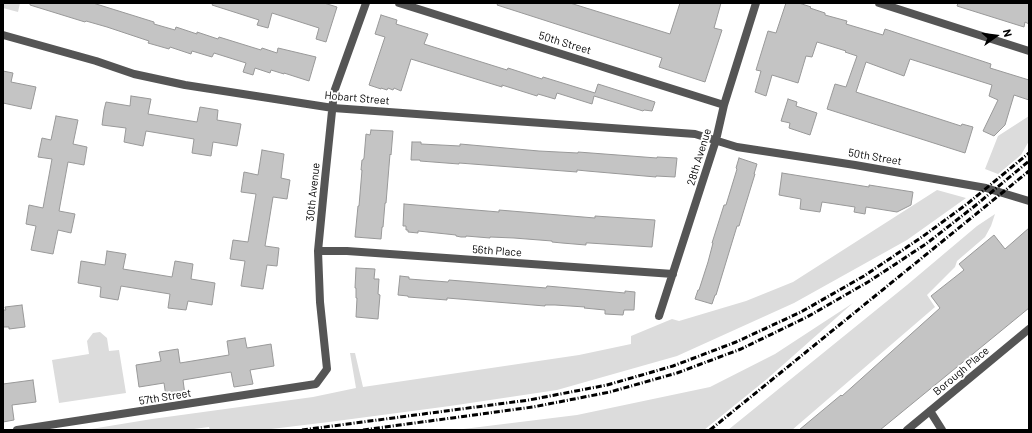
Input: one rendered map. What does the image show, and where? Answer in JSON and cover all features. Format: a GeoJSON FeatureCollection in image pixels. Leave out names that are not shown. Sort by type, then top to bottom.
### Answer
{"type":"FeatureCollection","features":[{"type":"Feature","properties":{"kind":"street","name":"30th Avenue"},"geometry":{"type":"LineString","coordinates":[[316,384],[327,369],[320,302],[318,251],[334,92],[366,3]]}},
{"type":"Feature","properties":{"kind":"street","name":"50th Street"},"geometry":{"type":"LineString","coordinates":[[399,3],[724,105]]}},
{"type":"Feature","properties":{"kind":"street","name":"28th Avenue"},"geometry":{"type":"LineString","coordinates":[[659,316],[716,140],[724,105],[756,3]]}},
{"type":"Feature","properties":{"kind":"street"},"geometry":{"type":"LineString","coordinates":[[879,3],[1029,51]]}},
{"type":"Feature","properties":{"kind":"street","name":"Hobart Street"},"geometry":{"type":"LineString","coordinates":[[3,35],[96,61],[134,74],[185,85],[333,108],[695,134],[716,140]]}},
{"type":"Feature","properties":{"kind":"street","name":"50th Street"},"geometry":{"type":"LineString","coordinates":[[716,140],[737,147],[855,165],[986,188],[1029,202]]}},
{"type":"Feature","properties":{"kind":"street","name":"56th Place"},"geometry":{"type":"LineString","coordinates":[[318,251],[347,251],[673,274]]}},
{"type":"Feature","properties":{"kind":"street","name":"Borough Place"},"geometry":{"type":"LineString","coordinates":[[907,430],[1029,328]]}},
{"type":"Feature","properties":{"kind":"street","name":"57th Street"},"geometry":{"type":"LineString","coordinates":[[17,430],[316,384]]}},
{"type":"Feature","properties":{"kind":"street"},"geometry":{"type":"LineString","coordinates":[[930,411],[942,430]]}},
{"type":"Feature","properties":{"kind":"shaded area"},"geometry":{"type":"Polygon","coordinates":[[[3,3],[20,3],[18,12],[3,8],[3,3]]]}},
{"type":"Feature","properties":{"kind":"shaded area"},"geometry":{"type":"Polygon","coordinates":[[[1029,116],[1029,141],[1021,155],[998,174],[985,169],[998,136],[1029,116]]]}},
{"type":"Feature","properties":{"kind":"shaded area"},"geometry":{"type":"Polygon","coordinates":[[[937,190],[966,198],[907,240],[794,303],[677,356],[557,390],[450,406],[263,430],[210,430],[209,427],[186,430],[85,430],[152,419],[313,397],[356,388],[350,353],[355,353],[363,387],[579,355],[631,344],[631,336],[672,319],[679,321],[746,301],[793,282],[937,190]]]}},
{"type":"Feature","properties":{"kind":"shaded area"},"geometry":{"type":"Polygon","coordinates":[[[995,214],[985,237],[957,261],[955,267],[927,295],[935,307],[792,430],[728,430],[907,285],[977,226],[995,214]]]}},
{"type":"Feature","properties":{"kind":"shaded area"},"geometry":{"type":"Polygon","coordinates":[[[853,303],[767,379],[704,430],[455,430],[577,415],[710,387],[775,354],[853,303]]]}},
{"type":"Feature","properties":{"kind":"shaded area"},"geometry":{"type":"Polygon","coordinates":[[[100,332],[107,338],[109,351],[119,350],[126,393],[59,403],[52,360],[89,354],[87,341],[93,333],[100,332]]]}},
{"type":"Feature","properties":{"kind":"building"},"geometry":{"type":"Polygon","coordinates":[[[30,3],[93,3],[175,30],[176,27],[218,39],[219,37],[261,50],[262,48],[277,53],[278,48],[316,57],[309,81],[284,73],[271,70],[270,73],[255,68],[253,75],[243,72],[246,63],[214,53],[212,57],[192,51],[191,54],[170,47],[169,49],[148,43],[149,41],[107,27],[85,22],[30,5],[30,3]]]}},
{"type":"Feature","properties":{"kind":"building"},"geometry":{"type":"Polygon","coordinates":[[[213,3],[324,3],[337,7],[326,42],[316,39],[319,28],[272,13],[268,28],[257,25],[259,20],[212,5],[213,3]]]}},
{"type":"Feature","properties":{"kind":"building"},"geometry":{"type":"Polygon","coordinates":[[[498,3],[570,3],[670,34],[680,3],[721,3],[714,28],[722,30],[705,82],[659,67],[662,58],[497,5],[498,3]]]}},
{"type":"Feature","properties":{"kind":"building"},"geometry":{"type":"Polygon","coordinates":[[[786,3],[799,3],[825,13],[825,15],[847,21],[846,24],[883,35],[885,29],[991,64],[990,68],[1029,80],[1029,100],[1014,95],[1005,125],[994,136],[983,131],[998,100],[989,96],[992,85],[910,59],[904,76],[866,62],[856,92],[961,126],[962,124],[973,127],[965,153],[827,109],[835,84],[846,87],[857,56],[817,42],[812,57],[806,56],[798,83],[772,75],[766,96],[755,92],[761,71],[756,70],[768,31],[776,33],[786,3]]]}},
{"type":"Feature","properties":{"kind":"building"},"geometry":{"type":"Polygon","coordinates":[[[958,3],[1029,3],[1029,24],[1025,22],[1024,27],[957,6],[958,3]]]}},
{"type":"Feature","properties":{"kind":"building"},"geometry":{"type":"Polygon","coordinates":[[[381,15],[397,20],[396,24],[428,34],[424,44],[507,70],[508,68],[542,79],[543,77],[595,93],[598,84],[655,102],[652,111],[643,111],[594,96],[592,104],[557,93],[555,99],[538,94],[537,96],[502,85],[502,87],[411,59],[401,91],[394,88],[393,90],[388,88],[387,90],[381,89],[369,85],[385,37],[375,34],[381,15]]]}},
{"type":"Feature","properties":{"kind":"building"},"geometry":{"type":"Polygon","coordinates":[[[3,71],[13,73],[11,82],[36,87],[31,109],[3,103],[3,71]]]}},
{"type":"Feature","properties":{"kind":"building"},"geometry":{"type":"Polygon","coordinates":[[[131,96],[151,99],[148,114],[197,122],[200,107],[218,110],[217,120],[241,124],[237,146],[213,142],[211,156],[192,153],[194,139],[146,131],[143,146],[124,142],[126,128],[102,125],[104,110],[106,102],[130,106],[131,96]]]}},
{"type":"Feature","properties":{"kind":"building"},"geometry":{"type":"Polygon","coordinates":[[[788,99],[797,102],[796,106],[817,113],[810,135],[789,128],[790,123],[781,121],[788,99]]]}},
{"type":"Feature","properties":{"kind":"building"},"geometry":{"type":"Polygon","coordinates":[[[56,116],[78,120],[73,144],[87,147],[84,165],[68,162],[59,211],[75,214],[71,233],[58,230],[53,254],[31,250],[36,226],[26,224],[29,205],[43,208],[52,159],[38,157],[42,138],[51,140],[56,116]]]}},
{"type":"Feature","properties":{"kind":"building"},"geometry":{"type":"Polygon","coordinates":[[[371,130],[393,131],[381,239],[355,237],[362,160],[364,158],[366,134],[370,135],[371,130]]]}},
{"type":"Feature","properties":{"kind":"building"},"geometry":{"type":"Polygon","coordinates":[[[412,142],[421,142],[421,144],[460,146],[460,144],[539,151],[677,158],[675,177],[656,177],[577,170],[577,172],[411,160],[412,142]]]}},
{"type":"Feature","properties":{"kind":"building"},"geometry":{"type":"Polygon","coordinates":[[[262,150],[284,154],[281,178],[290,180],[287,199],[273,197],[265,246],[279,248],[277,266],[267,265],[263,289],[241,286],[245,261],[230,259],[233,240],[248,242],[256,194],[241,192],[244,172],[258,175],[262,150]]]}},
{"type":"Feature","properties":{"kind":"building"},"geometry":{"type":"Polygon","coordinates":[[[739,158],[757,164],[739,226],[737,226],[712,304],[695,299],[708,262],[712,243],[724,205],[726,205],[739,158]]]}},
{"type":"Feature","properties":{"kind":"building"},"geometry":{"type":"Polygon","coordinates":[[[782,173],[869,187],[869,185],[913,192],[911,205],[897,212],[866,207],[865,214],[854,212],[855,207],[822,202],[820,212],[800,209],[801,199],[779,195],[782,173]]]}},
{"type":"Feature","properties":{"kind":"building"},"geometry":{"type":"Polygon","coordinates":[[[404,204],[499,212],[499,210],[595,218],[595,216],[655,220],[652,247],[589,243],[586,243],[586,245],[514,238],[461,237],[456,235],[418,231],[418,233],[408,232],[408,230],[406,230],[406,226],[403,226],[404,204]]]}},
{"type":"Feature","properties":{"kind":"building"},"geometry":{"type":"Polygon","coordinates":[[[1029,228],[1029,308],[880,430],[799,430],[841,395],[842,396],[940,308],[931,296],[964,270],[959,264],[994,235],[1005,249],[1029,228]]]}},
{"type":"Feature","properties":{"kind":"building"},"geometry":{"type":"Polygon","coordinates":[[[107,251],[126,254],[123,269],[172,277],[175,261],[193,264],[191,279],[215,283],[212,305],[188,301],[186,310],[168,308],[170,294],[121,286],[118,300],[100,297],[101,287],[78,283],[81,261],[105,265],[107,251]]]}},
{"type":"Feature","properties":{"kind":"building"},"geometry":{"type":"Polygon","coordinates":[[[356,268],[375,269],[374,279],[379,279],[378,294],[380,295],[378,319],[356,317],[356,268]]]}},
{"type":"Feature","properties":{"kind":"building"},"geometry":{"type":"Polygon","coordinates":[[[400,276],[409,277],[409,279],[448,282],[449,280],[546,288],[547,286],[625,293],[625,291],[635,292],[634,310],[624,310],[623,315],[605,314],[605,310],[584,308],[585,307],[555,305],[545,306],[447,298],[447,300],[408,297],[398,295],[400,276]]]}},
{"type":"Feature","properties":{"kind":"building"},"geometry":{"type":"Polygon","coordinates":[[[22,305],[25,327],[9,329],[9,327],[3,327],[3,310],[6,310],[5,307],[22,305]]]}},
{"type":"Feature","properties":{"kind":"building"},"geometry":{"type":"Polygon","coordinates":[[[245,338],[247,348],[271,344],[274,366],[250,370],[253,384],[234,387],[231,372],[183,380],[185,395],[166,397],[164,383],[139,387],[136,365],[161,361],[159,352],[178,349],[180,363],[229,355],[227,341],[245,338]]]}},
{"type":"Feature","properties":{"kind":"building"},"geometry":{"type":"Polygon","coordinates":[[[33,380],[36,402],[12,405],[14,420],[3,422],[3,384],[33,380]]]}},
{"type":"Feature","properties":{"kind":"railway"},"geometry":{"type":"LineString","coordinates":[[302,430],[529,400],[607,385],[673,366],[736,342],[801,312],[864,276],[922,237],[967,204],[1029,153]]}},
{"type":"Feature","properties":{"kind":"railway"},"geometry":{"type":"LineString","coordinates":[[363,430],[533,407],[610,392],[677,373],[741,349],[807,317],[868,282],[926,244],[1029,161]]}},
{"type":"Feature","properties":{"kind":"railway"},"geometry":{"type":"LineString","coordinates":[[710,430],[1029,171]]}}]}
